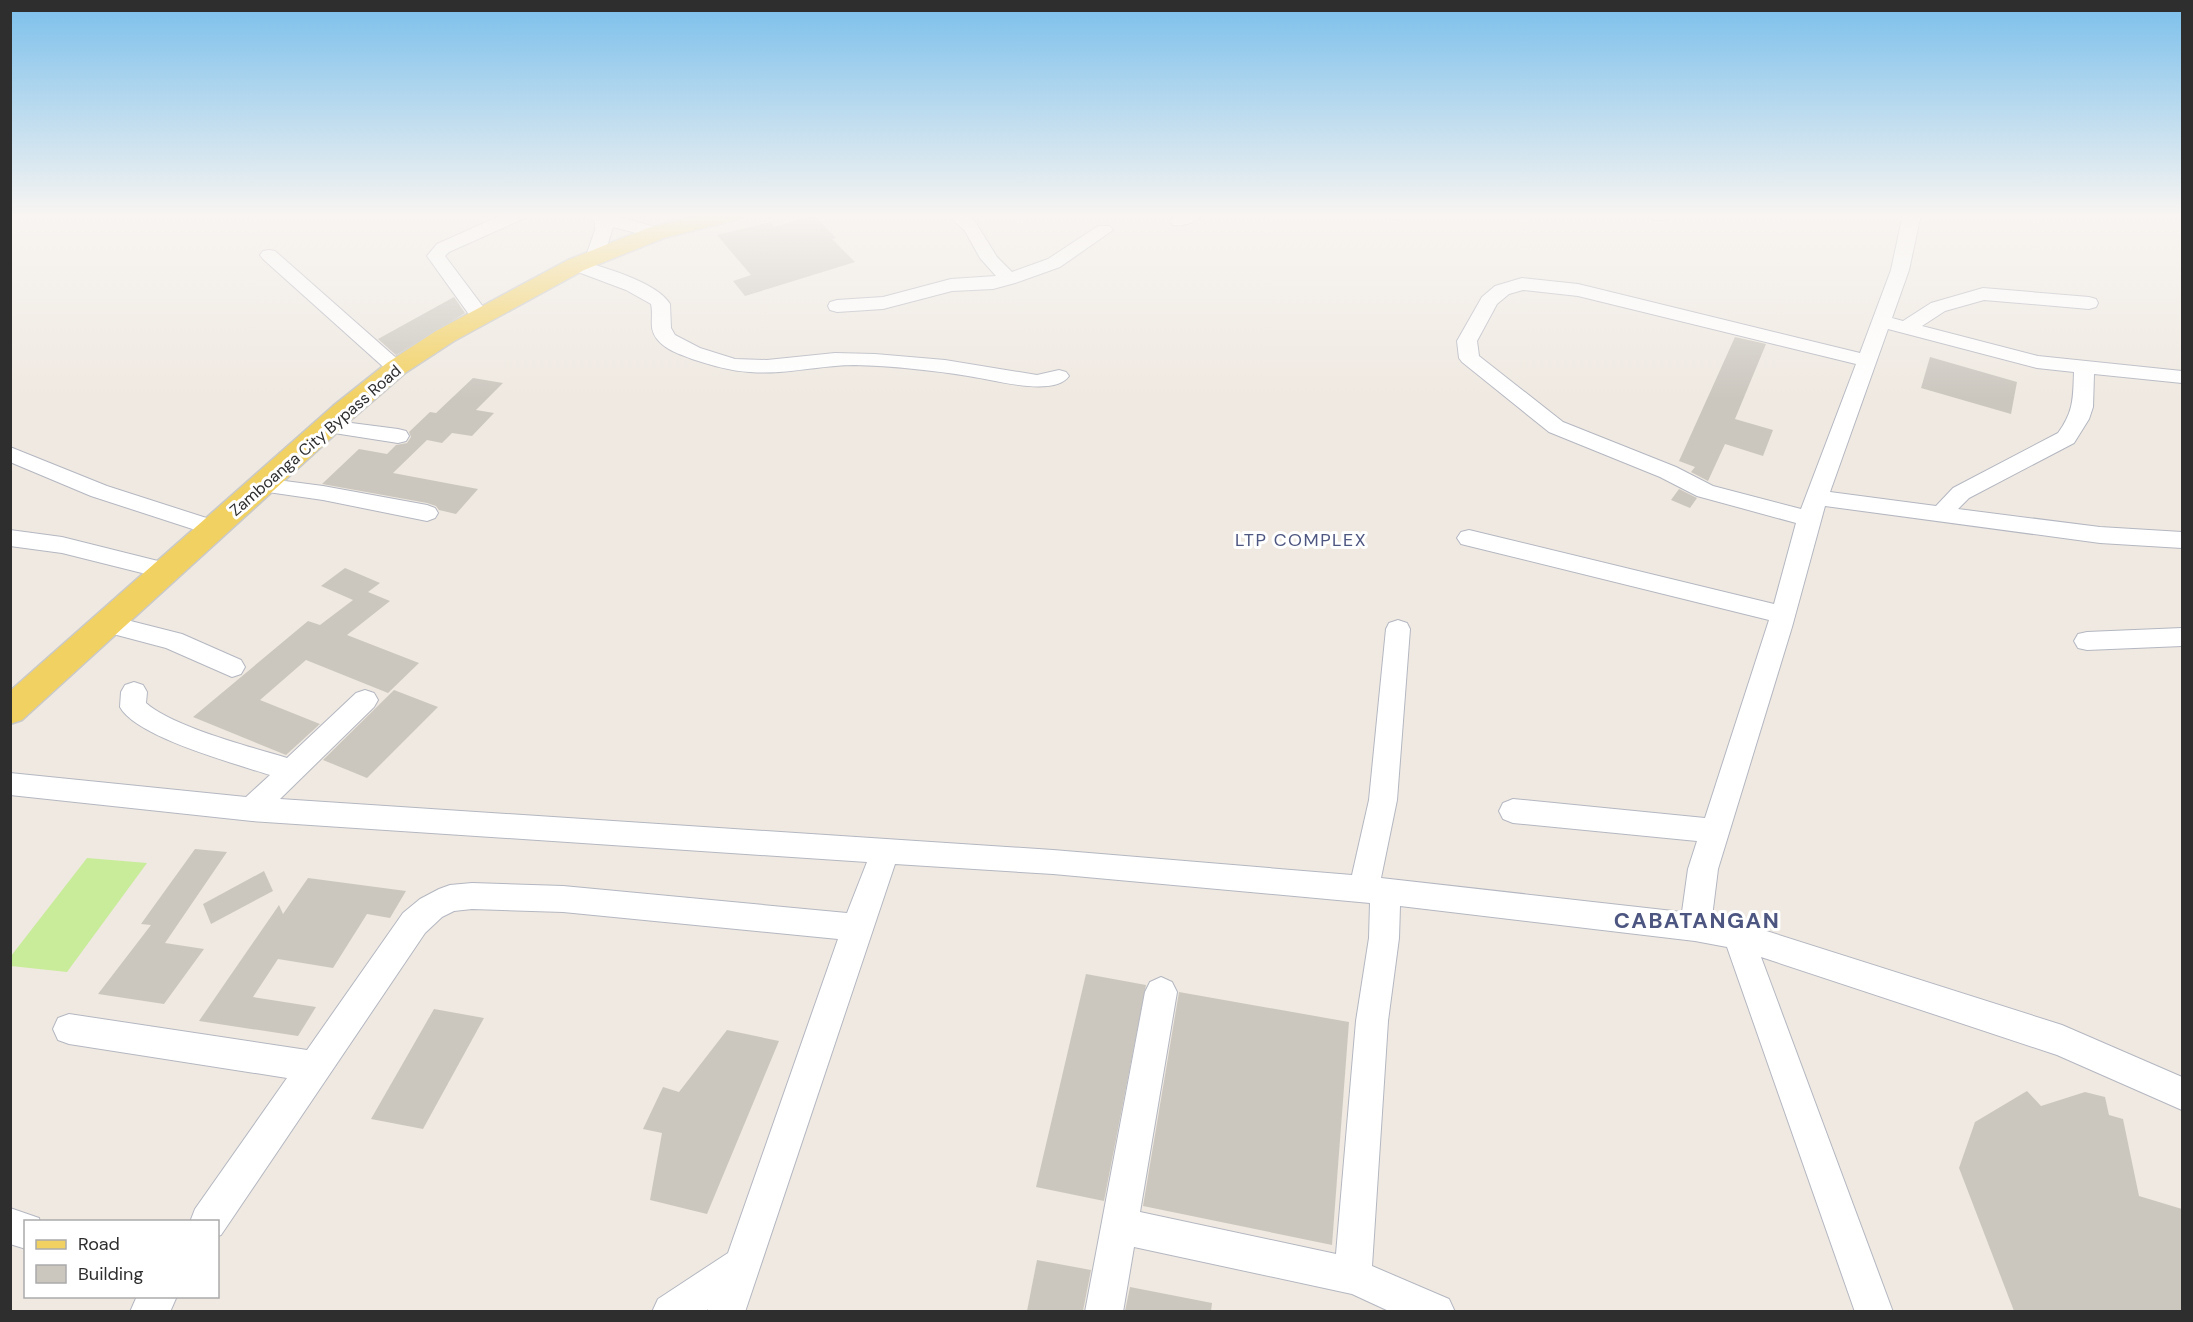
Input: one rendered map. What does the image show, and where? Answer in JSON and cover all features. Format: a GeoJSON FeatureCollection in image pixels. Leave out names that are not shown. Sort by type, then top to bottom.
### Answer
{"type":"FeatureCollection","features":[{"type":"Feature","properties":{"kind":"main road","name":"Zamboanga City Bypass Road"},"geometry":{"type":"LineString","coordinates":[[10,711],[328,426],[396,368],[480,316],[556,276]]}},
{"type":"Feature","properties":{"kind":"street"},"geometry":{"type":"LineString","coordinates":[[292,276],[396,368]]}},
{"type":"Feature","properties":{"kind":"street"},"geometry":{"type":"LineString","coordinates":[[450,276],[480,316]]}},
{"type":"Feature","properties":{"kind":"street"},"geometry":{"type":"LineString","coordinates":[[615,276],[659,301],[662,310],[660,331],[665,339],[690,351],[735,366],[784,366],[818,360],[851,358],[923,364],[1037,381],[1050,380],[1059,376]]}},
{"type":"Feature","properties":{"kind":"street"},"geometry":{"type":"LineString","coordinates":[[1006,276],[1009,279]]}},
{"type":"Feature","properties":{"kind":"street"},"geometry":{"type":"LineString","coordinates":[[837,306],[883,303],[940,287],[984,285],[1018,276]]}},
{"type":"Feature","properties":{"kind":"street"},"geometry":{"type":"LineString","coordinates":[[1695,927],[1703,869],[1783,615],[1814,508],[1898,276]]}},
{"type":"Feature","properties":{"kind":"street"},"geometry":{"type":"LineString","coordinates":[[1867,361],[1578,290],[1522,284],[1502,290],[1489,301],[1467,341],[1469,358],[1556,427],[1668,472],[1705,490],[1814,508],[1946,514],[2100,535],[2182,540]]}},
{"type":"Feature","properties":{"kind":"street"},"geometry":{"type":"LineString","coordinates":[[1905,328],[1938,307],[1983,294],[2089,303]]}},
{"type":"Feature","properties":{"kind":"street"},"geometry":{"type":"LineString","coordinates":[[1882,321],[2022,359],[2084,368],[2182,377]]}},
{"type":"Feature","properties":{"kind":"street"},"geometry":{"type":"LineString","coordinates":[[1946,514],[1948,505],[1961,492],[2066,438],[2079,419],[2083,407],[2084,368]]}},
{"type":"Feature","properties":{"kind":"street"},"geometry":{"type":"LineString","coordinates":[[328,426],[398,436]]}},
{"type":"Feature","properties":{"kind":"street"},"geometry":{"type":"LineString","coordinates":[[10,454],[99,491],[214,528]]}},
{"type":"Feature","properties":{"kind":"street"},"geometry":{"type":"LineString","coordinates":[[262,485],[323,492],[426,513]]}},
{"type":"Feature","properties":{"kind":"street"},"geometry":{"type":"LineString","coordinates":[[10,538],[62,545],[166,571]]}},
{"type":"Feature","properties":{"kind":"street"},"geometry":{"type":"LineString","coordinates":[[1469,538],[1783,615]]}},
{"type":"Feature","properties":{"kind":"street"},"geometry":{"type":"LineString","coordinates":[[107,624],[173,641],[232,667]]}},
{"type":"Feature","properties":{"kind":"street"},"geometry":{"type":"LineString","coordinates":[[1353,1276],[1372,1021],[1384,938],[1375,890],[1398,629]]}},
{"type":"Feature","properties":{"kind":"street"},"geometry":{"type":"LineString","coordinates":[[2087,641],[2182,637]]}},
{"type":"Feature","properties":{"kind":"street"},"geometry":{"type":"LineString","coordinates":[[134,692],[133,707],[142,716],[205,743],[291,770]]}},
{"type":"Feature","properties":{"kind":"street"},"geometry":{"type":"LineString","coordinates":[[252,809],[365,700]]}},
{"type":"Feature","properties":{"kind":"street"},"geometry":{"type":"LineString","coordinates":[[10,784],[252,809],[1053,862],[1375,890],[1695,927],[1738,936],[2061,1041],[2182,1094]]}},
{"type":"Feature","properties":{"kind":"street"},"geometry":{"type":"LineString","coordinates":[[1513,811],[1714,831]]}},
{"type":"Feature","properties":{"kind":"street"},"geometry":{"type":"LineString","coordinates":[[726,1311],[857,927],[885,852]]}},
{"type":"Feature","properties":{"kind":"street"},"geometry":{"type":"LineString","coordinates":[[209,1220],[414,923],[431,908],[450,898],[472,896],[563,899],[857,927]]}},
{"type":"Feature","properties":{"kind":"street"},"geometry":{"type":"LineString","coordinates":[[1738,936],[1874,1311]]}},
{"type":"Feature","properties":{"kind":"street"},"geometry":{"type":"LineString","coordinates":[[1104,1311],[1161,992]]}},
{"type":"Feature","properties":{"kind":"street"},"geometry":{"type":"LineString","coordinates":[[69,1029],[316,1067]]}},
{"type":"Feature","properties":{"kind":"street"},"geometry":{"type":"LineString","coordinates":[[1121,1226],[1353,1276],[1436,1311]]}},
{"type":"Feature","properties":{"kind":"street"},"geometry":{"type":"LineString","coordinates":[[671,1311],[740,1266]]}},
{"type":"Feature","properties":{"kind":"street"},"geometry":{"type":"LineString","coordinates":[[149,1311],[157,1298]]}},
{"type":"Feature","properties":{"kind":"green space"},"geometry":{"type":"Polygon","coordinates":[[[87,858],[147,863],[67,972],[11,966],[11,956],[87,858]]]}},
{"type":"Feature","properties":{"kind":"building"},"geometry":{"type":"Polygon","coordinates":[[[749,276],[811,276],[745,296],[733,281],[749,276]]]}},
{"type":"Feature","properties":{"kind":"building"},"geometry":{"type":"Polygon","coordinates":[[[454,297],[465,313],[396,355],[378,339],[454,297]]]}},
{"type":"Feature","properties":{"kind":"building"},"geometry":{"type":"Polygon","coordinates":[[[1735,337],[1766,344],[1735,419],[1773,430],[1763,456],[1725,444],[1708,481],[1691,472],[1695,467],[1679,461],[1735,337]]]}},
{"type":"Feature","properties":{"kind":"building"},"geometry":{"type":"Polygon","coordinates":[[[1930,357],[2017,382],[2011,414],[1921,388],[1930,357]]]}},
{"type":"Feature","properties":{"kind":"building"},"geometry":{"type":"Polygon","coordinates":[[[473,378],[503,383],[476,410],[494,413],[472,436],[452,433],[442,443],[427,440],[393,473],[478,489],[456,514],[439,510],[436,506],[427,503],[322,484],[359,449],[387,454],[396,445],[407,443],[411,437],[409,432],[430,412],[436,413],[473,378]]]}},
{"type":"Feature","properties":{"kind":"building"},"geometry":{"type":"Polygon","coordinates":[[[1679,489],[1697,498],[1690,508],[1671,500],[1679,489]]]}},
{"type":"Feature","properties":{"kind":"building"},"geometry":{"type":"Polygon","coordinates":[[[345,568],[380,583],[368,592],[390,601],[347,635],[419,663],[388,693],[306,660],[260,700],[320,724],[286,755],[193,717],[308,621],[320,625],[353,600],[321,586],[345,568]]]}},
{"type":"Feature","properties":{"kind":"building"},"geometry":{"type":"Polygon","coordinates":[[[394,690],[438,707],[367,778],[323,760],[394,690]]]}},
{"type":"Feature","properties":{"kind":"building"},"geometry":{"type":"Polygon","coordinates":[[[195,849],[227,852],[165,943],[204,949],[164,1004],[98,994],[151,925],[141,924],[195,849]]]}},
{"type":"Feature","properties":{"kind":"building"},"geometry":{"type":"Polygon","coordinates":[[[264,871],[273,891],[211,924],[203,904],[264,871]]]}},
{"type":"Feature","properties":{"kind":"building"},"geometry":{"type":"Polygon","coordinates":[[[308,878],[406,891],[390,918],[367,914],[333,968],[278,959],[253,997],[316,1007],[298,1036],[199,1021],[279,905],[283,914],[308,878]]]}},
{"type":"Feature","properties":{"kind":"building"},"geometry":{"type":"Polygon","coordinates":[[[1086,974],[1146,985],[1104,1201],[1036,1187],[1086,974]]]}},
{"type":"Feature","properties":{"kind":"building"},"geometry":{"type":"Polygon","coordinates":[[[1179,992],[1349,1022],[1332,1245],[1143,1206],[1179,992]]]}},
{"type":"Feature","properties":{"kind":"building"},"geometry":{"type":"Polygon","coordinates":[[[434,1009],[484,1018],[423,1129],[371,1119],[434,1009]]]}},
{"type":"Feature","properties":{"kind":"building"},"geometry":{"type":"Polygon","coordinates":[[[727,1030],[779,1041],[707,1214],[650,1200],[662,1133],[643,1129],[663,1087],[679,1092],[727,1030]]]}},
{"type":"Feature","properties":{"kind":"building"},"geometry":{"type":"Polygon","coordinates":[[[2027,1091],[2041,1106],[2085,1092],[2105,1097],[2109,1115],[2123,1119],[2139,1196],[2182,1209],[2182,1311],[2014,1311],[1959,1168],[1975,1122],[2027,1091]]]}},
{"type":"Feature","properties":{"kind":"building"},"geometry":{"type":"Polygon","coordinates":[[[1037,1260],[1091,1270],[1083,1311],[1027,1311],[1037,1260]]]}},
{"type":"Feature","properties":{"kind":"building"},"geometry":{"type":"Polygon","coordinates":[[[1130,1287],[1212,1303],[1211,1311],[1125,1311],[1130,1287]]]}},
{"type":"Feature","properties":{"kind":"district","name":"LTP COMPLEX"},"geometry":{"type":"Point","coordinates":[1301,540]}},
{"type":"Feature","properties":{"kind":"district","name":"CABATANGAN"},"geometry":{"type":"Point","coordinates":[1697,920]}}]}
